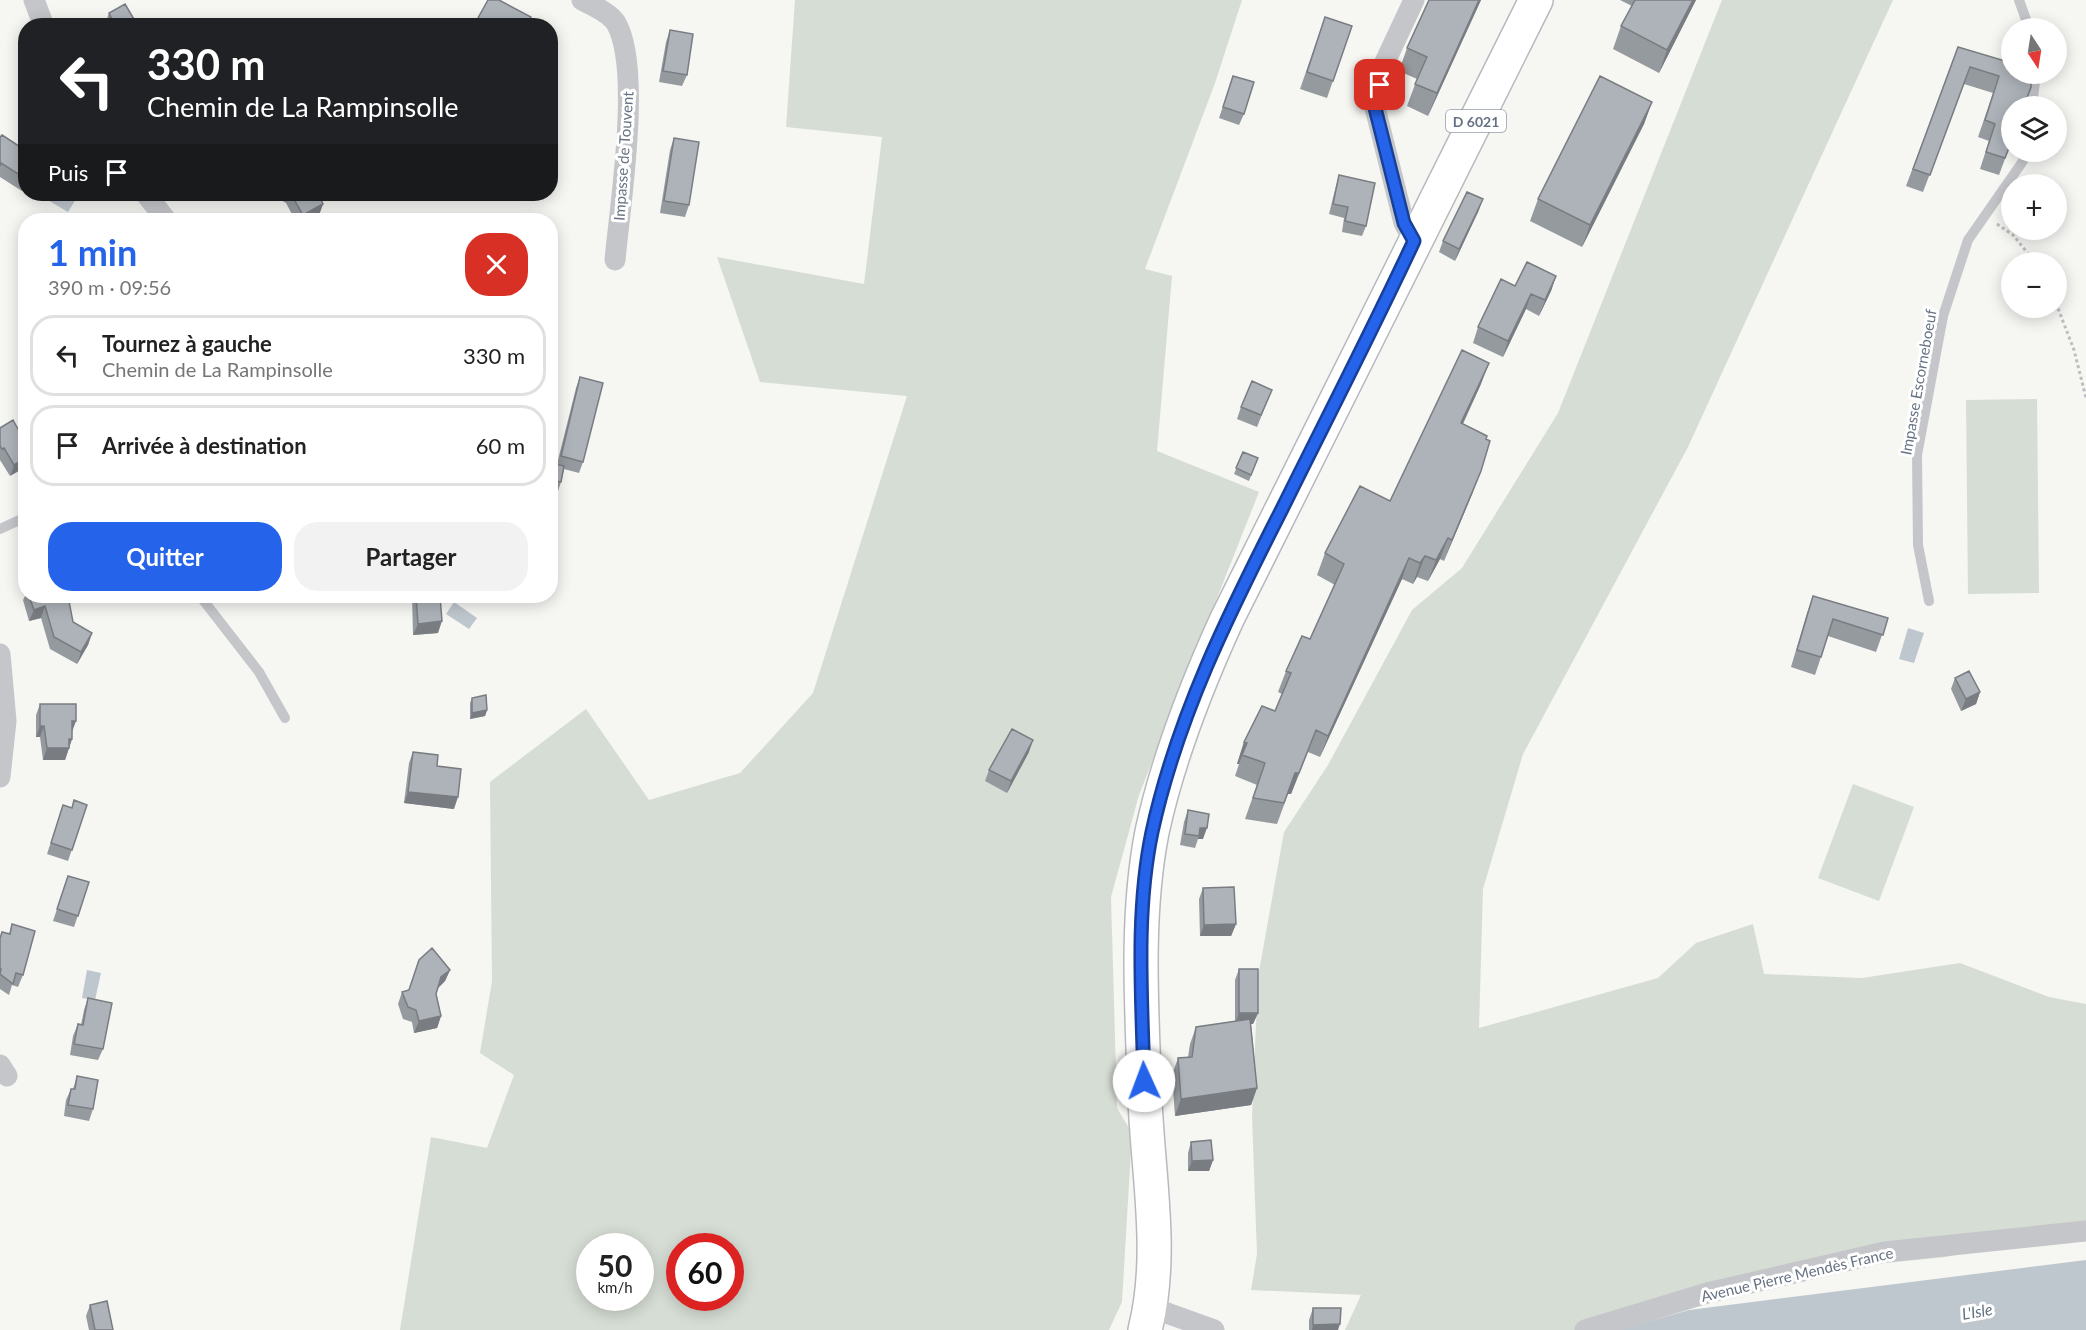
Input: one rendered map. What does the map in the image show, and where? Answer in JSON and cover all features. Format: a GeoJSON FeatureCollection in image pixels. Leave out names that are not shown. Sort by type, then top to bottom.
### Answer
{"type":"FeatureCollection","features":[{"type":"Feature","properties":{"kind":"main road","name":"D 6021"},"geometry":{"type":"LineString","coordinates":[[1147,1320],[1154,1208],[1145,1102],[1141,972],[1145,897],[1152,833],[1176,744],[1196,686],[1414,241],[1536,0]]}},
{"type":"Feature","properties":{"kind":"street"},"geometry":{"type":"LineString","coordinates":[[34,0],[41,18]]}},
{"type":"Feature","properties":{"kind":"street","name":"Impasse de Touvent"},"geometry":{"type":"LineString","coordinates":[[582,0],[615,22],[625,48],[629,91],[615,260]]}},
{"type":"Feature","properties":{"kind":"street"},"geometry":{"type":"LineString","coordinates":[[1414,0],[1385,62],[1375,108],[1404,223],[1414,241]]}},
{"type":"Feature","properties":{"kind":"street"},"geometry":{"type":"LineString","coordinates":[[151,201],[161,213]]}},
{"type":"Feature","properties":{"kind":"street"},"geometry":{"type":"LineString","coordinates":[[0,654],[6,721],[0,777]]}},
{"type":"Feature","properties":{"kind":"street","name":"Avenue Pierre Mendès France"},"geometry":{"type":"LineString","coordinates":[[1585,1330],[1707,1293],[1885,1252],[2086,1231]]}},
{"type":"Feature","properties":{"kind":"street"},"geometry":{"type":"LineString","coordinates":[[1147,1320],[1164,1312],[1214,1330]]}},
{"type":"Feature","properties":{"kind":"lane"},"geometry":{"type":"LineString","coordinates":[[2019,0],[2026,18]]}},
{"type":"Feature","properties":{"kind":"lane","name":"Impasse Escorneboeuf"},"geometry":{"type":"LineString","coordinates":[[1929,601],[1918,545],[1917,454],[1943,316],[1968,240],[2022,162]]}},
{"type":"Feature","properties":{"kind":"lane"},"geometry":{"type":"LineString","coordinates":[[0,529],[18,521]]}},
{"type":"Feature","properties":{"kind":"lane"},"geometry":{"type":"LineString","coordinates":[[205,603],[259,672],[285,718]]}},
{"type":"Feature","properties":{"kind":"path"},"geometry":{"type":"LineString","coordinates":[[1985,216],[2013,235],[2027,252]]}},
{"type":"Feature","properties":{"kind":"path"},"geometry":{"type":"LineString","coordinates":[[2062,318],[2074,350],[2086,398]]}},
{"type":"Feature","properties":{"kind":"shaded area"},"geometry":{"type":"Polygon","coordinates":[[[795,0],[1242,0],[1215,83],[1145,269],[1172,276],[1157,451],[1259,492],[1139,795],[1111,897],[1117,1108],[1132,1133],[1122,1302],[1109,1330],[400,1330],[431,1137],[487,1148],[514,1075],[480,1053],[492,981],[490,782],[586,709],[649,800],[740,773],[813,693],[907,396],[760,382],[717,257],[864,284],[882,137],[786,127],[795,0]]]}},
{"type":"Feature","properties":{"kind":"shaded area"},"geometry":{"type":"Polygon","coordinates":[[[1722,0],[1893,0],[1688,447],[1523,754],[1483,889],[1479,1028],[1658,978],[1696,943],[1753,924],[1764,974],[1862,978],[1960,963],[2049,997],[2086,1004],[2086,1233],[2027,1240],[1946,1257],[1876,1264],[1788,1281],[1612,1330],[1345,1330],[1361,1295],[1251,1290],[1257,1254],[1252,1117],[1258,977],[1284,832],[1328,765],[1412,610],[1462,568],[1558,413],[1722,0]]]}},
{"type":"Feature","properties":{"kind":"shaded area"},"geometry":{"type":"Polygon","coordinates":[[[2037,399],[2039,593],[1968,594],[1966,400],[2037,399]]]}},
{"type":"Feature","properties":{"kind":"shaded area"},"geometry":{"type":"Polygon","coordinates":[[[1853,784],[1914,807],[1879,901],[1818,878],[1853,784]]]}},
{"type":"Feature","properties":{"kind":"water"},"geometry":{"type":"Polygon","coordinates":[[[49,201],[75,201],[68,212],[49,201]]]}},
{"type":"Feature","properties":{"kind":"water"},"geometry":{"type":"Polygon","coordinates":[[[455,603],[477,618],[469,629],[446,614],[455,603]]]}},
{"type":"Feature","properties":{"kind":"water"},"geometry":{"type":"Polygon","coordinates":[[[1908,628],[1924,633],[1914,663],[1899,659],[1908,628]]]}},
{"type":"Feature","properties":{"kind":"water"},"geometry":{"type":"Polygon","coordinates":[[[87,970],[101,973],[95,1000],[82,998],[87,970]]]}},
{"type":"Feature","properties":{"kind":"water","name":"L'Isle"},"geometry":{"type":"Polygon","coordinates":[[[2086,1260],[2086,1330],[1618,1330],[1689,1310],[2086,1260]]]}},
{"type":"Feature","properties":{"kind":"building"},"geometry":{"type":"Polygon","coordinates":[[[488,0],[499,0],[531,17],[531,18],[478,18],[488,0]]]}},
{"type":"Feature","properties":{"kind":"building"},"geometry":{"type":"Polygon","coordinates":[[[1429,0],[1479,0],[1437,93],[1415,84],[1427,57],[1407,48],[1429,0]]]}},
{"type":"Feature","properties":{"kind":"building"},"geometry":{"type":"Polygon","coordinates":[[[1635,0],[1693,0],[1667,50],[1621,26],[1635,0]]]}},
{"type":"Feature","properties":{"kind":"building"},"geometry":{"type":"Polygon","coordinates":[[[125,4],[133,18],[111,18],[109,13],[125,4]]]}},
{"type":"Feature","properties":{"kind":"building"},"geometry":{"type":"Polygon","coordinates":[[[1325,17],[1352,26],[1333,81],[1307,72],[1325,17]]]}},
{"type":"Feature","properties":{"kind":"building"},"geometry":{"type":"Polygon","coordinates":[[[670,30],[693,34],[687,75],[663,71],[670,30]]]}},
{"type":"Feature","properties":{"kind":"building"},"geometry":{"type":"Polygon","coordinates":[[[1958,47],[2001,60],[2001,84],[2031,84],[2028,96],[2001,96],[2001,157],[1986,152],[1995,124],[1985,120],[1999,76],[1970,67],[1930,175],[1913,169],[1958,47]]]}},
{"type":"Feature","properties":{"kind":"building"},"geometry":{"type":"Polygon","coordinates":[[[1233,76],[1254,82],[1244,114],[1223,107],[1233,76]]]}},
{"type":"Feature","properties":{"kind":"building"},"geometry":{"type":"Polygon","coordinates":[[[1600,76],[1652,102],[1590,225],[1538,199],[1600,76]]]}},
{"type":"Feature","properties":{"kind":"building"},"geometry":{"type":"Polygon","coordinates":[[[2,135],[18,145],[18,174],[1,163],[0,166],[0,137],[2,135]]]}},
{"type":"Feature","properties":{"kind":"building"},"geometry":{"type":"Polygon","coordinates":[[[674,138],[699,142],[689,205],[664,201],[674,138]]]}},
{"type":"Feature","properties":{"kind":"building"},"geometry":{"type":"Polygon","coordinates":[[[1339,175],[1375,183],[1366,226],[1345,221],[1348,207],[1333,204],[1339,175]]]}},
{"type":"Feature","properties":{"kind":"building"},"geometry":{"type":"Polygon","coordinates":[[[1467,192],[1483,199],[1459,249],[1443,241],[1467,192]]]}},
{"type":"Feature","properties":{"kind":"building"},"geometry":{"type":"Polygon","coordinates":[[[295,201],[322,201],[323,204],[307,213],[302,213],[295,201]]]}},
{"type":"Feature","properties":{"kind":"building"},"geometry":{"type":"Polygon","coordinates":[[[1527,262],[1556,276],[1545,300],[1531,294],[1508,341],[1478,327],[1501,279],[1515,286],[1527,262]]]}},
{"type":"Feature","properties":{"kind":"building"},"geometry":{"type":"Polygon","coordinates":[[[1462,350],[1489,363],[1461,423],[1487,436],[1486,439],[1490,441],[1481,471],[1452,540],[1448,538],[1436,560],[1425,556],[1420,563],[1409,558],[1328,736],[1316,730],[1299,773],[1295,773],[1284,803],[1253,798],[1265,763],[1242,755],[1247,743],[1244,742],[1262,706],[1275,711],[1291,673],[1286,671],[1302,636],[1310,639],[1344,564],[1325,553],[1360,486],[1390,501],[1462,350]]]}},
{"type":"Feature","properties":{"kind":"building"},"geometry":{"type":"Polygon","coordinates":[[[580,377],[603,383],[583,462],[561,456],[580,377]]]}},
{"type":"Feature","properties":{"kind":"building"},"geometry":{"type":"Polygon","coordinates":[[[1252,381],[1272,390],[1261,415],[1241,407],[1252,381]]]}},
{"type":"Feature","properties":{"kind":"building"},"geometry":{"type":"Polygon","coordinates":[[[13,420],[18,429],[18,463],[14,465],[4,448],[0,446],[0,428],[13,420]]]}},
{"type":"Feature","properties":{"kind":"building"},"geometry":{"type":"Polygon","coordinates":[[[1243,452],[1258,458],[1251,475],[1236,468],[1243,452]]]}},
{"type":"Feature","properties":{"kind":"building"},"geometry":{"type":"Polygon","coordinates":[[[558,465],[564,466],[561,482],[558,481],[558,465]]]}},
{"type":"Feature","properties":{"kind":"building"},"geometry":{"type":"Polygon","coordinates":[[[1813,596],[1888,618],[1883,635],[1833,619],[1821,657],[1797,650],[1813,596]]]}},
{"type":"Feature","properties":{"kind":"building"},"geometry":{"type":"Polygon","coordinates":[[[32,603],[69,603],[73,622],[92,633],[81,652],[54,637],[45,606],[34,610],[32,603]]]}},
{"type":"Feature","properties":{"kind":"building"},"geometry":{"type":"Polygon","coordinates":[[[416,603],[441,603],[442,621],[418,624],[416,603]]]}},
{"type":"Feature","properties":{"kind":"building"},"geometry":{"type":"Polygon","coordinates":[[[1969,671],[1980,692],[1966,699],[1955,678],[1969,671]]]}},
{"type":"Feature","properties":{"kind":"building"},"geometry":{"type":"Polygon","coordinates":[[[486,695],[487,710],[472,713],[472,698],[486,695]]]}},
{"type":"Feature","properties":{"kind":"building"},"geometry":{"type":"Polygon","coordinates":[[[40,704],[76,704],[76,721],[72,721],[72,739],[69,739],[69,748],[47,748],[44,726],[40,726],[40,704]]]}},
{"type":"Feature","properties":{"kind":"building"},"geometry":{"type":"Polygon","coordinates":[[[1012,729],[1033,740],[1011,781],[989,770],[1012,729]]]}},
{"type":"Feature","properties":{"kind":"building"},"geometry":{"type":"Polygon","coordinates":[[[413,752],[438,755],[437,766],[461,769],[458,797],[408,792],[413,752]]]}},
{"type":"Feature","properties":{"kind":"building"},"geometry":{"type":"Polygon","coordinates":[[[74,800],[87,805],[72,850],[51,843],[63,805],[72,808],[74,800]]]}},
{"type":"Feature","properties":{"kind":"building"},"geometry":{"type":"Polygon","coordinates":[[[1188,810],[1209,814],[1207,828],[1200,828],[1199,836],[1185,834],[1188,810]]]}},
{"type":"Feature","properties":{"kind":"building"},"geometry":{"type":"Polygon","coordinates":[[[68,876],[89,882],[78,916],[57,909],[68,876]]]}},
{"type":"Feature","properties":{"kind":"building"},"geometry":{"type":"Polygon","coordinates":[[[1234,887],[1236,924],[1204,925],[1203,888],[1234,887]]]}},
{"type":"Feature","properties":{"kind":"building"},"geometry":{"type":"Polygon","coordinates":[[[12,924],[35,931],[23,975],[16,973],[13,984],[0,974],[0,938],[2,932],[10,934],[12,924]]]}},
{"type":"Feature","properties":{"kind":"building"},"geometry":{"type":"Polygon","coordinates":[[[432,948],[450,970],[441,977],[436,994],[441,1016],[419,1021],[416,1010],[408,1007],[402,992],[409,990],[419,960],[432,948]]]}},
{"type":"Feature","properties":{"kind":"building"},"geometry":{"type":"Polygon","coordinates":[[[1239,969],[1258,969],[1258,1013],[1239,1013],[1239,969]]]}},
{"type":"Feature","properties":{"kind":"building"},"geometry":{"type":"Polygon","coordinates":[[[88,998],[112,1003],[103,1049],[74,1044],[78,1024],[83,1025],[88,998]]]}},
{"type":"Feature","properties":{"kind":"building"},"geometry":{"type":"Polygon","coordinates":[[[1250,1019],[1257,1088],[1181,1099],[1178,1058],[1192,1057],[1196,1027],[1250,1019]]]}},
{"type":"Feature","properties":{"kind":"building"},"geometry":{"type":"Polygon","coordinates":[[[77,1076],[98,1080],[93,1109],[68,1105],[71,1089],[75,1089],[77,1076]]]}},
{"type":"Feature","properties":{"kind":"building"},"geometry":{"type":"Polygon","coordinates":[[[1211,1140],[1213,1160],[1192,1161],[1191,1142],[1211,1140]]]}},
{"type":"Feature","properties":{"kind":"building"},"geometry":{"type":"Polygon","coordinates":[[[107,1301],[113,1330],[95,1330],[90,1305],[107,1301]]]}},
{"type":"Feature","properties":{"kind":"building"},"geometry":{"type":"Polygon","coordinates":[[[1313,1308],[1341,1308],[1340,1324],[1313,1325],[1313,1308]]]}},
{"type":"Feature","properties":{"kind":"route"},"geometry":{"type":"LineString","coordinates":[[1144,1081],[1141,972],[1145,897],[1152,833],[1176,744],[1196,686],[1227,619],[1414,241],[1404,223],[1375,108],[1380,85]]}}]}
